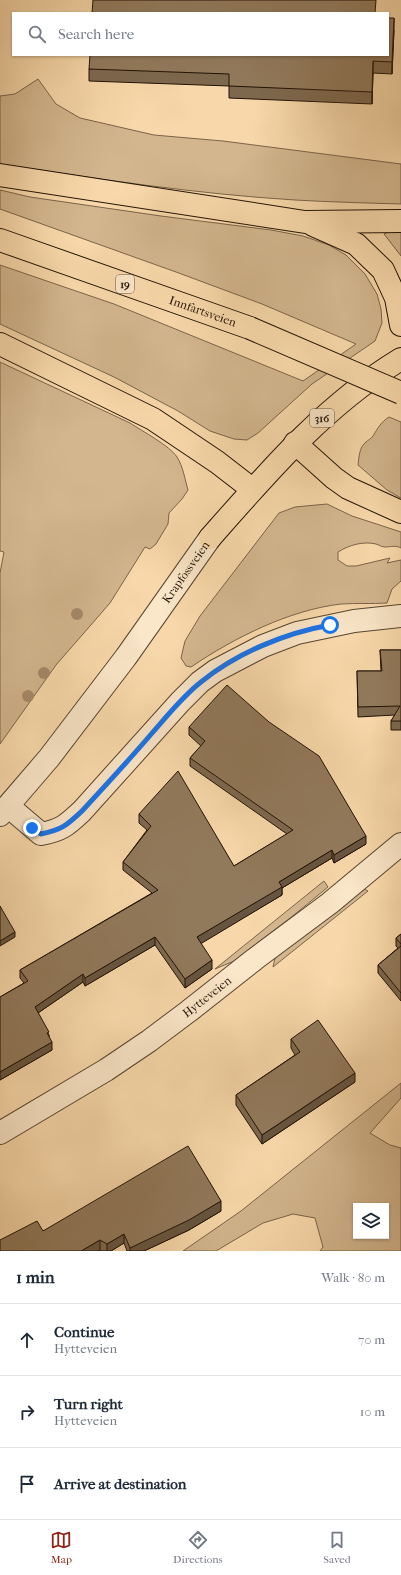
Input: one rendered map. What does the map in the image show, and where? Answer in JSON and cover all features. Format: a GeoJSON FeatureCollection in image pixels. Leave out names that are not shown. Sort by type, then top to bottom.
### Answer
{"type":"FeatureCollection","features":[{"type":"Feature","properties":{"kind":"main road"},"geometry":{"type":"LineString","coordinates":[[0,175],[305,222],[401,221]]}},
{"type":"Feature","properties":{"kind":"main road"},"geometry":{"type":"LineString","coordinates":[[305,222],[356,244],[383,270],[396,298],[401,325]]}},
{"type":"Feature","properties":{"kind":"main road","name":"Innfartsveien"},"geometry":{"type":"LineString","coordinates":[[0,240],[250,328],[401,393]]}},
{"type":"Feature","properties":{"kind":"main road"},"geometry":{"type":"LineString","coordinates":[[0,344],[153,419],[217,462],[252,489]]}},
{"type":"Feature","properties":{"kind":"main road","name":"Krapfossveien"},"geometry":{"type":"LineString","coordinates":[[210,538],[252,489],[295,443],[331,410],[375,375],[401,359]]}},
{"type":"Feature","properties":{"kind":"main road"},"geometry":{"type":"LineString","coordinates":[[295,443],[334,478],[348,488],[401,512]]}},
{"type":"Feature","properties":{"kind":"street","name":"Krapfossveien"},"geometry":{"type":"LineString","coordinates":[[4,810],[49,758],[126,657],[210,538]]}},
{"type":"Feature","properties":{"kind":"street"},"geometry":{"type":"LineString","coordinates":[[4,810],[41,834],[56,831],[64,827],[82,811],[180,702],[200,682],[215,671],[263,646],[297,633],[354,621],[401,616]]}},
{"type":"Feature","properties":{"kind":"street","name":"Hytteveien"},"geometry":{"type":"LineString","coordinates":[[0,1133],[106,1070],[149,1041],[254,959],[330,903],[401,844]]}},
{"type":"Feature","properties":{"kind":"shaded area"},"geometry":{"type":"Polygon","coordinates":[[[38,79],[56,104],[80,118],[154,135],[223,141],[401,164],[401,204],[295,200],[221,194],[0,164],[0,96],[15,94],[38,79]]]}},
{"type":"Feature","properties":{"kind":"shaded area"},"geometry":{"type":"Polygon","coordinates":[[[0,190],[30,197],[271,230],[303,236],[329,245],[346,255],[365,274],[377,294],[381,309],[382,323],[375,341],[312,384],[258,433],[247,440],[234,439],[210,431],[178,411],[114,377],[0,324],[0,265],[114,304],[303,381],[356,344],[262,304],[0,209],[0,190]]]}},
{"type":"Feature","properties":{"kind":"shaded area"},"geometry":{"type":"Polygon","coordinates":[[[401,231],[401,256],[384,234],[401,231]]]}},
{"type":"Feature","properties":{"kind":"shaded area"},"geometry":{"type":"Polygon","coordinates":[[[0,362],[130,423],[168,448],[179,461],[188,490],[169,513],[168,524],[156,544],[150,549],[145,547],[110,603],[56,665],[0,744],[0,573],[4,552],[0,551],[0,362]]]}},
{"type":"Feature","properties":{"kind":"shaded area"},"geometry":{"type":"Polygon","coordinates":[[[389,417],[401,422],[401,498],[387,490],[358,465],[362,447],[389,417]]]}},
{"type":"Feature","properties":{"kind":"shaded area"},"geometry":{"type":"Polygon","coordinates":[[[327,504],[352,516],[401,532],[401,548],[395,546],[384,547],[371,543],[361,543],[347,547],[338,552],[338,560],[347,566],[356,566],[390,558],[387,563],[401,560],[401,581],[392,589],[387,603],[341,604],[302,612],[244,636],[191,667],[186,666],[181,658],[185,641],[200,616],[279,513],[295,507],[327,504]]]}},
{"type":"Feature","properties":{"kind":"shaded area"},"geometry":{"type":"Polygon","coordinates":[[[324,881],[328,887],[294,915],[234,961],[215,969],[324,881]]]}},
{"type":"Feature","properties":{"kind":"shaded area"},"geometry":{"type":"Polygon","coordinates":[[[364,889],[368,891],[273,967],[275,958],[364,889]]]}},
{"type":"Feature","properties":{"kind":"shaded area"},"geometry":{"type":"Polygon","coordinates":[[[401,1083],[401,1098],[370,1133],[390,1145],[401,1148],[401,1251],[320,1251],[323,1247],[315,1218],[293,1214],[263,1223],[216,1251],[183,1251],[241,1211],[401,1083]]]}},
{"type":"Feature","properties":{"kind":"building"},"geometry":{"type":"Polygon","coordinates":[[[93,0],[376,0],[375,12],[92,12],[93,0]]]}},
{"type":"Feature","properties":{"kind":"building"},"geometry":{"type":"Polygon","coordinates":[[[389,18],[394,18],[392,62],[373,61],[372,92],[229,86],[229,74],[89,69],[90,56],[389,56],[389,18]]]}},
{"type":"Feature","properties":{"kind":"building"},"geometry":{"type":"Polygon","coordinates":[[[380,650],[401,650],[401,721],[391,721],[400,706],[358,707],[357,671],[382,671],[380,650]]]}},
{"type":"Feature","properties":{"kind":"building"},"geometry":{"type":"Polygon","coordinates":[[[227,685],[269,722],[319,756],[366,836],[334,855],[332,850],[279,882],[282,887],[197,937],[212,960],[185,979],[155,937],[85,978],[83,974],[35,1007],[49,1032],[47,1033],[52,1042],[0,1072],[0,997],[28,981],[20,970],[158,890],[123,862],[151,826],[139,814],[178,771],[234,866],[293,830],[190,758],[205,741],[189,727],[227,685]]]}},
{"type":"Feature","properties":{"kind":"building"},"geometry":{"type":"Polygon","coordinates":[[[0,906],[15,932],[0,941],[0,906]]]}},
{"type":"Feature","properties":{"kind":"building"},"geometry":{"type":"Polygon","coordinates":[[[401,934],[401,944],[396,938],[401,934]]]}},
{"type":"Feature","properties":{"kind":"building"},"geometry":{"type":"Polygon","coordinates":[[[401,946],[401,993],[378,965],[401,946]]]}},
{"type":"Feature","properties":{"kind":"building"},"geometry":{"type":"Polygon","coordinates":[[[318,1020],[355,1073],[262,1135],[236,1095],[300,1052],[291,1039],[318,1020]]]}},
{"type":"Feature","properties":{"kind":"building"},"geometry":{"type":"Polygon","coordinates":[[[188,1146],[221,1201],[189,1220],[130,1248],[124,1234],[107,1244],[100,1240],[81,1251],[0,1251],[0,1240],[37,1221],[43,1231],[188,1146]]]}},
{"type":"Feature","properties":{"kind":"route"},"geometry":{"type":"LineString","coordinates":[[32,828],[41,834],[56,831],[64,827],[82,811],[180,702],[200,682],[215,671],[263,646],[297,633],[330,625]]}}]}
